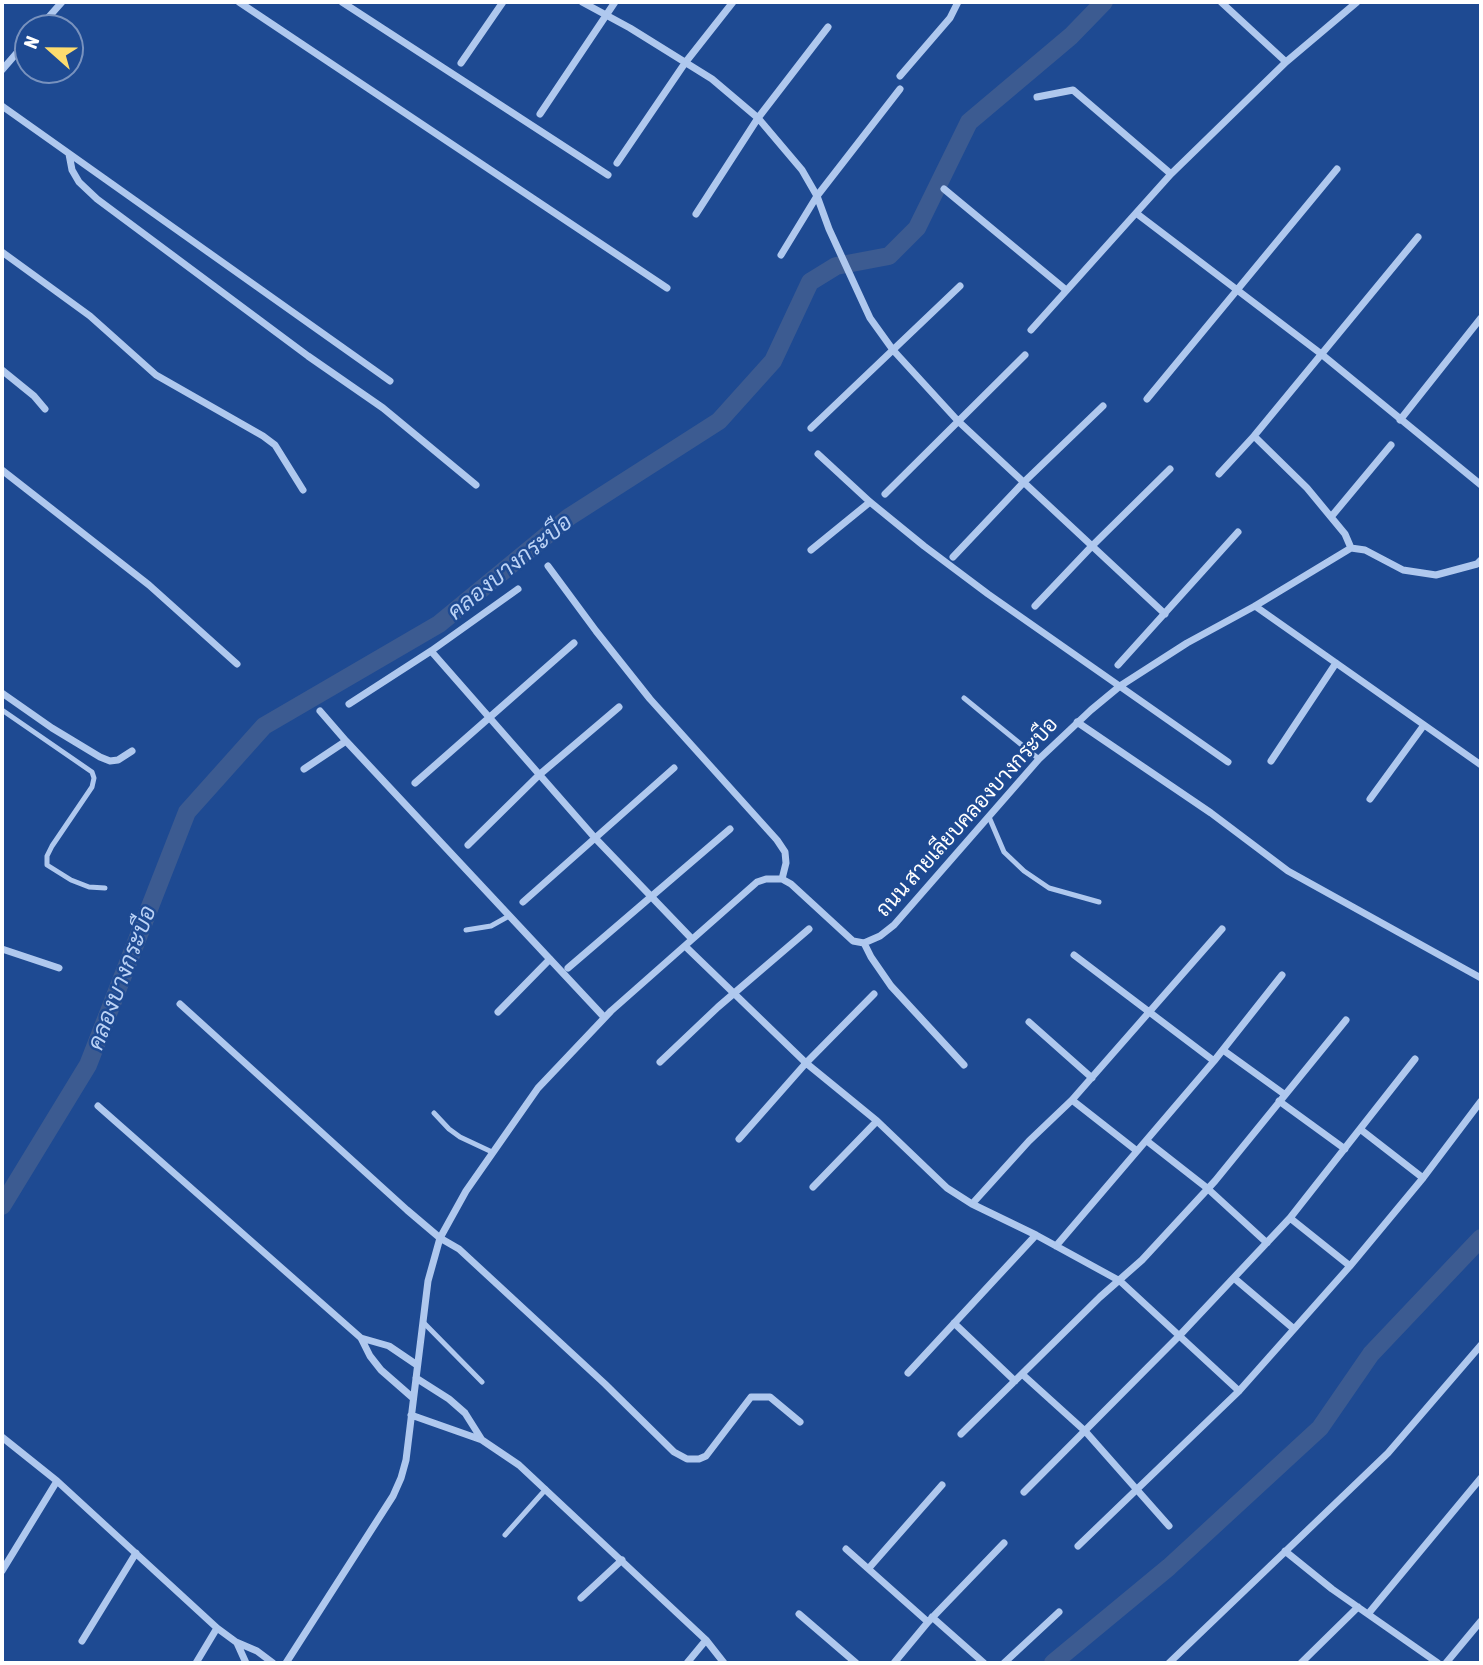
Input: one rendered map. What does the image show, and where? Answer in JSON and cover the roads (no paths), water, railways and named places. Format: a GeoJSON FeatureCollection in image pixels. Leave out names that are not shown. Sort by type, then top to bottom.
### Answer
{"type":"FeatureCollection","features":[{"type":"Feature","properties":{"kind":"street"},"geometry":{"type":"LineString","coordinates":[[239,2],[667,288]]}},
{"type":"Feature","properties":{"kind":"street"},"geometry":{"type":"LineString","coordinates":[[342,2],[608,175]]}},
{"type":"Feature","properties":{"kind":"street"},"geometry":{"type":"LineString","coordinates":[[461,63],[503,2]]}},
{"type":"Feature","properties":{"kind":"street"},"geometry":{"type":"LineString","coordinates":[[582,2],[685,63],[736,97],[758,118],[802,170],[817,196],[861,299],[879,332],[893,350],[958,421],[1165,614]]}},
{"type":"Feature","properties":{"kind":"street"},"geometry":{"type":"LineString","coordinates":[[540,114],[615,2]]}},
{"type":"Feature","properties":{"kind":"street"},"geometry":{"type":"LineString","coordinates":[[617,163],[685,63],[733,2]]}},
{"type":"Feature","properties":{"kind":"street"},"geometry":{"type":"LineString","coordinates":[[900,76],[950,18],[958,2]]}},
{"type":"Feature","properties":{"kind":"street"},"geometry":{"type":"LineString","coordinates":[[1221,2],[1286,62]]}},
{"type":"Feature","properties":{"kind":"street"},"geometry":{"type":"LineString","coordinates":[[1031,330],[1171,174],[1286,62],[1357,2]]}},
{"type":"Feature","properties":{"kind":"street"},"geometry":{"type":"LineString","coordinates":[[696,214],[758,118],[828,27]]}},
{"type":"Feature","properties":{"kind":"street"},"geometry":{"type":"LineString","coordinates":[[2,70],[14,55]]}},
{"type":"Feature","properties":{"kind":"street"},"geometry":{"type":"LineString","coordinates":[[781,255],[817,196],[900,89]]}},
{"type":"Feature","properties":{"kind":"street"},"geometry":{"type":"LineString","coordinates":[[1037,97],[1073,90],[1171,174]]}},
{"type":"Feature","properties":{"kind":"street"},"geometry":{"type":"LineString","coordinates":[[2,106],[390,381]]}},
{"type":"Feature","properties":{"kind":"street"},"geometry":{"type":"LineString","coordinates":[[69,154],[72,170],[79,182],[97,199],[308,356],[383,408],[476,485]]}},
{"type":"Feature","properties":{"kind":"street"},"geometry":{"type":"LineString","coordinates":[[1147,399],[1337,169]]}},
{"type":"Feature","properties":{"kind":"street"},"geometry":{"type":"LineString","coordinates":[[944,189],[1066,290]]}},
{"type":"Feature","properties":{"kind":"street"},"geometry":{"type":"LineString","coordinates":[[1136,213],[1238,288],[1481,485]]}},
{"type":"Feature","properties":{"kind":"street"},"geometry":{"type":"LineString","coordinates":[[1219,474],[1254,436],[1418,237]]}},
{"type":"Feature","properties":{"kind":"street"},"geometry":{"type":"LineString","coordinates":[[2,252],[90,316],[156,375],[275,445],[303,490]]}},
{"type":"Feature","properties":{"kind":"street"},"geometry":{"type":"LineString","coordinates":[[811,428],[960,286]]}},
{"type":"Feature","properties":{"kind":"street"},"geometry":{"type":"LineString","coordinates":[[1401,420],[1481,318]]}},
{"type":"Feature","properties":{"kind":"street"},"geometry":{"type":"LineString","coordinates":[[1472,329],[1481,336]]}},
{"type":"Feature","properties":{"kind":"street"},"geometry":{"type":"LineString","coordinates":[[885,494],[1025,355]]}},
{"type":"Feature","properties":{"kind":"street"},"geometry":{"type":"LineString","coordinates":[[2,370],[34,396],[45,409]]}},
{"type":"Feature","properties":{"kind":"street"},"geometry":{"type":"LineString","coordinates":[[953,557],[1024,482],[1103,406]]}},
{"type":"Feature","properties":{"kind":"street"},"geometry":{"type":"LineString","coordinates":[[1254,436],[1307,488],[1345,534],[1351,548],[1365,550],[1403,570],[1436,575],[1477,564],[1481,560]]}},
{"type":"Feature","properties":{"kind":"street"},"geometry":{"type":"LineString","coordinates":[[1332,517],[1391,445]]}},
{"type":"Feature","properties":{"kind":"street"},"geometry":{"type":"LineString","coordinates":[[818,454],[899,527],[988,594],[1228,762]]}},
{"type":"Feature","properties":{"kind":"street"},"geometry":{"type":"LineString","coordinates":[[1035,606],[1170,469]]}},
{"type":"Feature","properties":{"kind":"street"},"geometry":{"type":"LineString","coordinates":[[2,470],[149,585],[237,664]]}},
{"type":"Feature","properties":{"kind":"street"},"geometry":{"type":"LineString","coordinates":[[811,550],[870,502]]}},
{"type":"Feature","properties":{"kind":"street"},"geometry":{"type":"LineString","coordinates":[[1118,665],[1238,532]]}},
{"type":"Feature","properties":{"kind":"street","name":"ถนน สายเลียบคลองบางกระบือ"},"geometry":{"type":"LineString","coordinates":[[864,943],[880,936],[894,925],[1039,759],[1120,686],[1187,643],[1351,548]]}},
{"type":"Feature","properties":{"kind":"street"},"geometry":{"type":"LineString","coordinates":[[548,566],[650,699],[777,841],[785,852],[786,863],[782,879]]}},
{"type":"Feature","properties":{"kind":"street"},"geometry":{"type":"LineString","coordinates":[[349,704],[431,651],[518,589]]}},
{"type":"Feature","properties":{"kind":"street"},"geometry":{"type":"LineString","coordinates":[[1255,606],[1481,765]]}},
{"type":"Feature","properties":{"kind":"street"},"geometry":{"type":"LineString","coordinates":[[415,783],[574,643]]}},
{"type":"Feature","properties":{"kind":"street"},"geometry":{"type":"LineString","coordinates":[[431,651],[595,838],[692,939]]}},
{"type":"Feature","properties":{"kind":"street"},"geometry":{"type":"LineString","coordinates":[[1271,761],[1336,663]]}},
{"type":"Feature","properties":{"kind":"street"},"geometry":{"type":"LineString","coordinates":[[2,693],[100,757],[110,761],[118,760],[132,751]]}},
{"type":"Feature","properties":{"kind":"street"},"geometry":{"type":"LineString","coordinates":[[468,845],[539,775],[619,707]]}},
{"type":"Feature","properties":{"kind":"street"},"geometry":{"type":"LineString","coordinates":[[320,711],[604,1017]]}},
{"type":"Feature","properties":{"kind":"street"},"geometry":{"type":"LineString","coordinates":[[1077,722],[1211,813],[1288,871],[1481,978]]}},
{"type":"Feature","properties":{"kind":"street"},"geometry":{"type":"LineString","coordinates":[[1370,799],[1424,725]]}},
{"type":"Feature","properties":{"kind":"street"},"geometry":{"type":"LineString","coordinates":[[304,769],[346,741]]}},
{"type":"Feature","properties":{"kind":"street"},"geometry":{"type":"LineString","coordinates":[[523,902],[674,768]]}},
{"type":"Feature","properties":{"kind":"street"},"geometry":{"type":"LineString","coordinates":[[568,968],[730,829]]}},
{"type":"Feature","properties":{"kind":"street"},"geometry":{"type":"LineString","coordinates":[[286,1663],[393,1496],[406,1460],[428,1281],[440,1238],[454,1209],[538,1088],[604,1017],[692,939],[757,882],[766,878],[782,879],[791,884],[849,939],[864,943],[891,986],[964,1065]]}},
{"type":"Feature","properties":{"kind":"street"},"geometry":{"type":"LineString","coordinates":[[660,1062],[735,992],[809,929]]}},
{"type":"Feature","properties":{"kind":"street"},"geometry":{"type":"LineString","coordinates":[[972,1204],[1029,1141],[1092,1078],[1222,929]]}},
{"type":"Feature","properties":{"kind":"street"},"geometry":{"type":"LineString","coordinates":[[685,946],[806,1063],[877,1121],[947,1188],[972,1204],[1036,1234],[1120,1281],[1239,1391]]}},
{"type":"Feature","properties":{"kind":"street"},"geometry":{"type":"LineString","coordinates":[[2,949],[59,968]]}},
{"type":"Feature","properties":{"kind":"street"},"geometry":{"type":"LineString","coordinates":[[1074,955],[1214,1061]]}},
{"type":"Feature","properties":{"kind":"street"},"geometry":{"type":"LineString","coordinates":[[498,1012],[550,959]]}},
{"type":"Feature","properties":{"kind":"street"},"geometry":{"type":"LineString","coordinates":[[1056,1246],[1214,1061],[1282,975]]}},
{"type":"Feature","properties":{"kind":"street"},"geometry":{"type":"LineString","coordinates":[[739,1139],[806,1063],[874,994]]}},
{"type":"Feature","properties":{"kind":"street"},"geometry":{"type":"LineString","coordinates":[[180,1004],[440,1238],[459,1250],[605,1384],[674,1452],[687,1459],[706,1456],[751,1397],[770,1397],[800,1422]]}},
{"type":"Feature","properties":{"kind":"street"},"geometry":{"type":"LineString","coordinates":[[961,1434],[1100,1297],[1120,1281],[1207,1188],[1346,1020]]}},
{"type":"Feature","properties":{"kind":"street"},"geometry":{"type":"LineString","coordinates":[[1028,1022],[1092,1078]]}},
{"type":"Feature","properties":{"kind":"street"},"geometry":{"type":"LineString","coordinates":[[1223,1050],[1345,1149]]}},
{"type":"Feature","properties":{"kind":"street"},"geometry":{"type":"LineString","coordinates":[[1024,1492],[1179,1336],[1290,1218],[1415,1059]]}},
{"type":"Feature","properties":{"kind":"street"},"geometry":{"type":"LineString","coordinates":[[1072,1100],[1137,1151]]}},
{"type":"Feature","properties":{"kind":"street"},"geometry":{"type":"LineString","coordinates":[[1078,1546],[1239,1391],[1350,1266],[1423,1178],[1481,1101]]}},
{"type":"Feature","properties":{"kind":"street"},"geometry":{"type":"LineString","coordinates":[[98,1107],[361,1338],[381,1370],[413,1398]]}},
{"type":"Feature","properties":{"kind":"street"},"geometry":{"type":"LineString","coordinates":[[813,1187],[877,1121]]}},
{"type":"Feature","properties":{"kind":"street"},"geometry":{"type":"LineString","coordinates":[[1360,1129],[1423,1178]]}},
{"type":"Feature","properties":{"kind":"street"},"geometry":{"type":"LineString","coordinates":[[1147,1140],[1207,1188],[1266,1243]]}},
{"type":"Feature","properties":{"kind":"street"},"geometry":{"type":"LineString","coordinates":[[1290,1218],[1350,1266]]}},
{"type":"Feature","properties":{"kind":"street"},"geometry":{"type":"LineString","coordinates":[[908,1373],[1036,1234]]}},
{"type":"Feature","properties":{"kind":"street"},"geometry":{"type":"LineString","coordinates":[[1234,1278],[1294,1329]]}},
{"type":"Feature","properties":{"kind":"street"},"geometry":{"type":"LineString","coordinates":[[954,1323],[1014,1381]]}},
{"type":"Feature","properties":{"kind":"street"},"geometry":{"type":"LineString","coordinates":[[361,1338],[389,1346],[417,1365]]}},
{"type":"Feature","properties":{"kind":"street"},"geometry":{"type":"LineString","coordinates":[[1169,1663],[1388,1453],[1481,1345]]}},
{"type":"Feature","properties":{"kind":"street"},"geometry":{"type":"LineString","coordinates":[[1022,1374],[1085,1431],[1169,1526]]}},
{"type":"Feature","properties":{"kind":"street"},"geometry":{"type":"LineString","coordinates":[[416,1378],[465,1413],[482,1440]]}},
{"type":"Feature","properties":{"kind":"street"},"geometry":{"type":"LineString","coordinates":[[411,1415],[482,1440],[499,1449],[622,1560],[706,1640],[724,1663]]}},
{"type":"Feature","properties":{"kind":"street"},"geometry":{"type":"LineString","coordinates":[[2,1437],[57,1481],[217,1628],[273,1663]]}},
{"type":"Feature","properties":{"kind":"street"},"geometry":{"type":"LineString","coordinates":[[1368,1614],[1481,1478]]}},
{"type":"Feature","properties":{"kind":"street"},"geometry":{"type":"LineString","coordinates":[[2,1572],[57,1481]]}},
{"type":"Feature","properties":{"kind":"street"},"geometry":{"type":"LineString","coordinates":[[869,1568],[942,1485]]}},
{"type":"Feature","properties":{"kind":"street"},"geometry":{"type":"LineString","coordinates":[[894,1663],[930,1619],[1003,1543]]}},
{"type":"Feature","properties":{"kind":"street"},"geometry":{"type":"LineString","coordinates":[[846,1549],[984,1663]]}},
{"type":"Feature","properties":{"kind":"street"},"geometry":{"type":"LineString","coordinates":[[1285,1551],[1432,1662]]}},
{"type":"Feature","properties":{"kind":"street"},"geometry":{"type":"LineString","coordinates":[[82,1641],[136,1553]]}},
{"type":"Feature","properties":{"kind":"street"},"geometry":{"type":"LineString","coordinates":[[581,1598],[622,1560]]}},
{"type":"Feature","properties":{"kind":"street"},"geometry":{"type":"LineString","coordinates":[[1300,1663],[1358,1607]]}},
{"type":"Feature","properties":{"kind":"street"},"geometry":{"type":"LineString","coordinates":[[1004,1663],[1059,1612]]}},
{"type":"Feature","properties":{"kind":"street"},"geometry":{"type":"LineString","coordinates":[[799,1614],[856,1663]]}},
{"type":"Feature","properties":{"kind":"street"},"geometry":{"type":"LineString","coordinates":[[1446,1663],[1481,1621]]}},
{"type":"Feature","properties":{"kind":"street"},"geometry":{"type":"LineString","coordinates":[[196,1663],[217,1628]]}},
{"type":"Feature","properties":{"kind":"street"},"geometry":{"type":"LineString","coordinates":[[687,1663],[706,1640]]}},
{"type":"Feature","properties":{"kind":"street"},"geometry":{"type":"LineString","coordinates":[[236,1642],[246,1663]]}},
{"type":"Feature","properties":{"kind":"lane"},"geometry":{"type":"LineString","coordinates":[[2,56],[8,62]]}},
{"type":"Feature","properties":{"kind":"lane"},"geometry":{"type":"LineString","coordinates":[[964,698],[1039,759]]}},
{"type":"Feature","properties":{"kind":"lane"},"geometry":{"type":"LineString","coordinates":[[2,710],[92,772],[92,787],[52,846],[47,856],[47,865],[71,880],[89,887],[105,888]]}},
{"type":"Feature","properties":{"kind":"lane"},"geometry":{"type":"LineString","coordinates":[[989,817],[1004,852],[1024,871],[1049,888],[1099,902]]}},
{"type":"Feature","properties":{"kind":"lane"},"geometry":{"type":"LineString","coordinates":[[466,930],[491,926],[509,916]]}},
{"type":"Feature","properties":{"kind":"lane"},"geometry":{"type":"LineString","coordinates":[[434,1113],[460,1137],[492,1152]]}},
{"type":"Feature","properties":{"kind":"lane"},"geometry":{"type":"LineString","coordinates":[[423,1322],[482,1382]]}},
{"type":"Feature","properties":{"kind":"lane"},"geometry":{"type":"LineString","coordinates":[[505,1535],[546,1489]]}},
{"type":"Feature","properties":{"kind":"waterway","name":"คลองบางกระบือ"},"geometry":{"type":"LineString","coordinates":[[2,1206],[88,1065],[187,812],[264,726],[439,624],[569,517],[719,421],[773,361],[810,282],[836,266],[889,256],[917,228],[969,122],[1071,36],[1104,2]]}},
{"type":"Feature","properties":{"kind":"waterway"},"geometry":{"type":"LineString","coordinates":[[1053,1663],[1169,1567],[1320,1428],[1371,1354],[1481,1238]]}}]}
